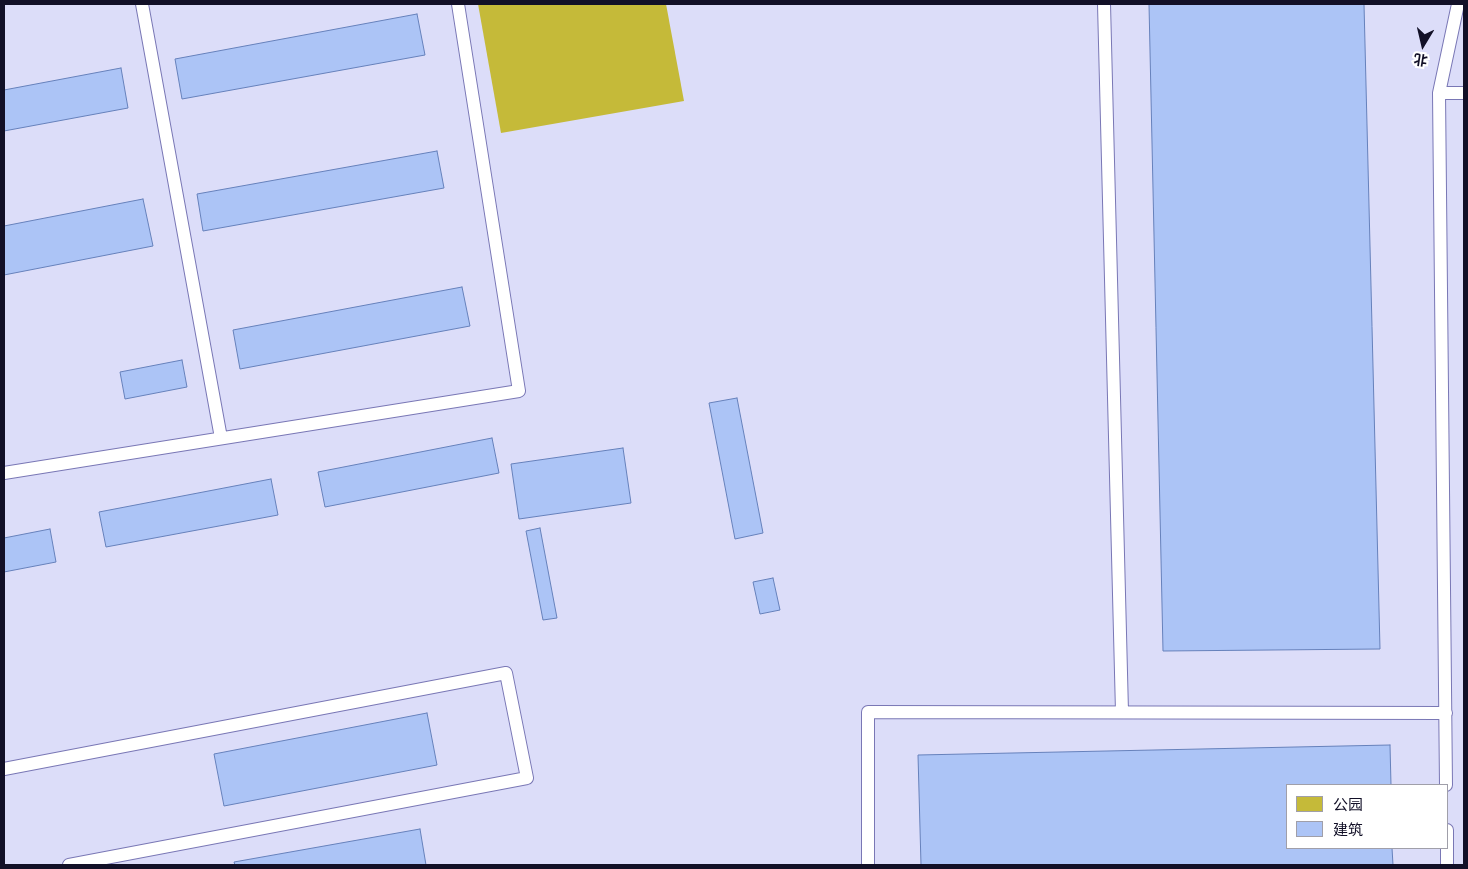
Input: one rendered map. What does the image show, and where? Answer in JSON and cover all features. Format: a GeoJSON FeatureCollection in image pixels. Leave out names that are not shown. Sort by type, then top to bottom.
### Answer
{"type":"FeatureCollection","features":[{"type":"Feature","properties":{"kind":"lane"},"geometry":{"type":"LineString","coordinates":[[142,4],[221,438]]}},
{"type":"Feature","properties":{"kind":"lane"},"geometry":{"type":"LineString","coordinates":[[4,473],[519,391],[458,4]]}},
{"type":"Feature","properties":{"kind":"lane"},"geometry":{"type":"LineString","coordinates":[[1104,4],[1122,712]]}},
{"type":"Feature","properties":{"kind":"lane"},"geometry":{"type":"LineString","coordinates":[[1446,784],[1438,93],[1458,4]]}},
{"type":"Feature","properties":{"kind":"lane"},"geometry":{"type":"LineString","coordinates":[[1438,93],[1464,93]]}},
{"type":"Feature","properties":{"kind":"lane"},"geometry":{"type":"LineString","coordinates":[[4,769],[506,673],[527,778],[69,865]]}},
{"type":"Feature","properties":{"kind":"lane"},"geometry":{"type":"LineString","coordinates":[[868,865],[868,712],[1446,713]]}},
{"type":"Feature","properties":{"kind":"lane"},"geometry":{"type":"LineString","coordinates":[[1447,849],[1447,865]]}},
{"type":"Feature","properties":{"kind":"green space"},"geometry":{"type":"Polygon","coordinates":[[[478,4],[666,4],[684,101],[501,133],[478,4]]]}},
{"type":"Feature","properties":{"kind":"building"},"geometry":{"type":"Polygon","coordinates":[[[1149,4],[1364,4],[1380,649],[1163,651],[1149,4]]]}},
{"type":"Feature","properties":{"kind":"building"},"geometry":{"type":"Polygon","coordinates":[[[417,14],[425,55],[182,99],[175,59],[417,14]]]}},
{"type":"Feature","properties":{"kind":"building"},"geometry":{"type":"Polygon","coordinates":[[[121,68],[128,108],[4,131],[4,90],[121,68]]]}},
{"type":"Feature","properties":{"kind":"building"},"geometry":{"type":"Polygon","coordinates":[[[437,151],[444,188],[203,231],[197,194],[437,151]]]}},
{"type":"Feature","properties":{"kind":"building"},"geometry":{"type":"Polygon","coordinates":[[[143,199],[153,246],[4,275],[4,226],[143,199]]]}},
{"type":"Feature","properties":{"kind":"building"},"geometry":{"type":"Polygon","coordinates":[[[462,287],[470,326],[240,369],[233,330],[462,287]]]}},
{"type":"Feature","properties":{"kind":"building"},"geometry":{"type":"Polygon","coordinates":[[[182,360],[187,387],[125,399],[120,372],[182,360]]]}},
{"type":"Feature","properties":{"kind":"building"},"geometry":{"type":"Polygon","coordinates":[[[737,398],[763,533],[735,539],[709,403],[737,398]]]}},
{"type":"Feature","properties":{"kind":"building"},"geometry":{"type":"Polygon","coordinates":[[[492,438],[499,473],[325,507],[318,472],[492,438]]]}},
{"type":"Feature","properties":{"kind":"building"},"geometry":{"type":"Polygon","coordinates":[[[623,448],[631,503],[519,519],[511,464],[623,448]]]}},
{"type":"Feature","properties":{"kind":"building"},"geometry":{"type":"Polygon","coordinates":[[[271,479],[278,515],[106,547],[99,512],[271,479]]]}},
{"type":"Feature","properties":{"kind":"building"},"geometry":{"type":"Polygon","coordinates":[[[540,528],[557,618],[543,620],[526,531],[540,528]]]}},
{"type":"Feature","properties":{"kind":"building"},"geometry":{"type":"Polygon","coordinates":[[[50,529],[56,562],[4,572],[4,538],[50,529]]]}},
{"type":"Feature","properties":{"kind":"building"},"geometry":{"type":"Polygon","coordinates":[[[773,578],[780,610],[760,614],[753,582],[773,578]]]}},
{"type":"Feature","properties":{"kind":"building"},"geometry":{"type":"Polygon","coordinates":[[[427,713],[437,765],[224,806],[214,754],[427,713]]]}},
{"type":"Feature","properties":{"kind":"building"},"geometry":{"type":"Polygon","coordinates":[[[1390,745],[1391,784],[1286,784],[1286,849],[1392,849],[1393,865],[921,865],[918,755],[1390,745]]]}},
{"type":"Feature","properties":{"kind":"building"},"geometry":{"type":"Polygon","coordinates":[[[420,829],[426,865],[235,865],[234,862],[420,829]]]}}]}
